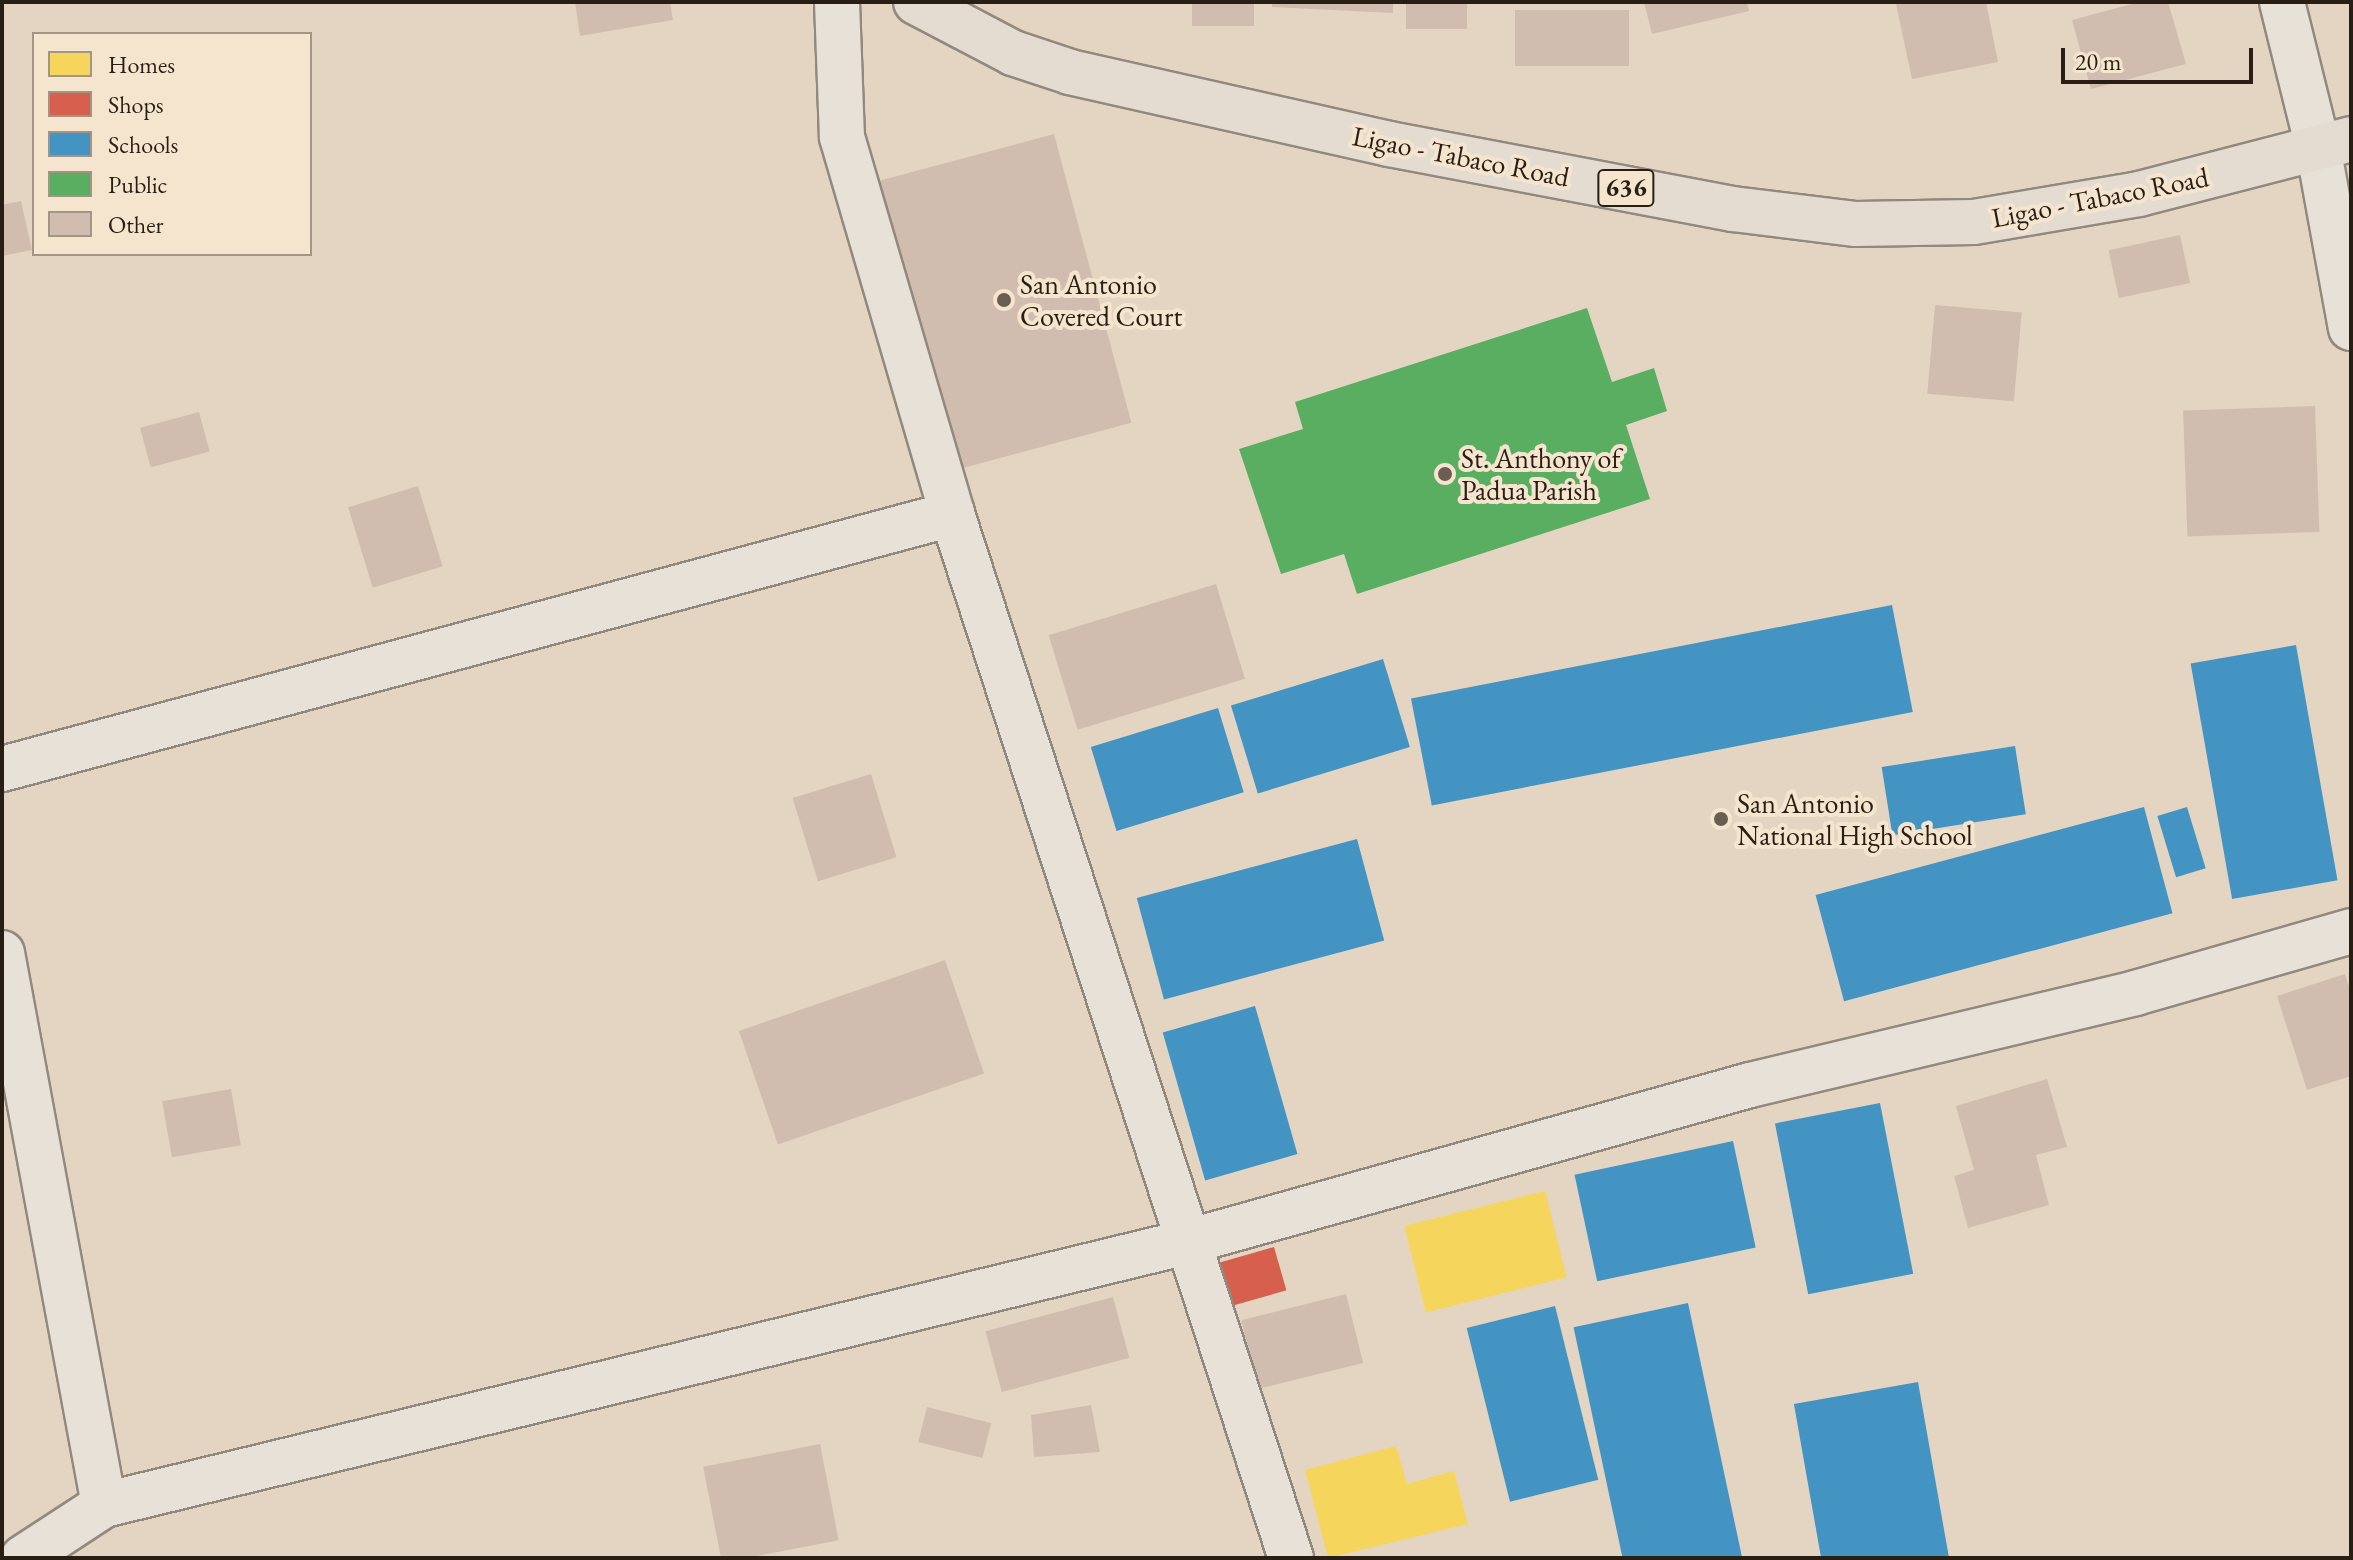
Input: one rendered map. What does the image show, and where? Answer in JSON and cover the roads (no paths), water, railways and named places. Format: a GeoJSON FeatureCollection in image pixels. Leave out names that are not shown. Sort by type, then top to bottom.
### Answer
{"type":"FeatureCollection","features":[{"type":"Feature","properties":{"kind":"main road","name":"Ligao - Tabaco Road"},"geometry":{"type":"LineString","coordinates":[[916,2],[1013,53],[1070,72],[1389,144],[1733,209],[1856,224],[1974,222],[2139,194],[2334,143]]}},
{"type":"Feature","properties":{"kind":"street"},"geometry":{"type":"LineString","coordinates":[[837,2],[842,137],[952,514],[1291,1558]]}},
{"type":"Feature","properties":{"kind":"street"},"geometry":{"type":"LineString","coordinates":[[2282,2],[2334,143],[2351,328]]}},
{"type":"Feature","properties":{"kind":"street"},"geometry":{"type":"LineString","coordinates":[[2,769],[952,514]]}},
{"type":"Feature","properties":{"kind":"street"},"geometry":{"type":"LineString","coordinates":[[23,1558],[104,1505],[1187,1242],[1750,1085],[2135,993],[2351,931]]}},
{"type":"Feature","properties":{"kind":"street"},"geometry":{"type":"LineString","coordinates":[[2,953],[104,1505]]}},
{"type":"Feature","properties":{"kind":"place","name":"San Antonio Covered Court"},"geometry":{"type":"Point","coordinates":[1004,300]}},
{"type":"Feature","properties":{"kind":"place","name":"St. Anthony of Padua Parish"},"geometry":{"type":"Point","coordinates":[1445,474]}},
{"type":"Feature","properties":{"kind":"place","name":"San Antonio National High School"},"geometry":{"type":"Point","coordinates":[1721,819]}}]}
